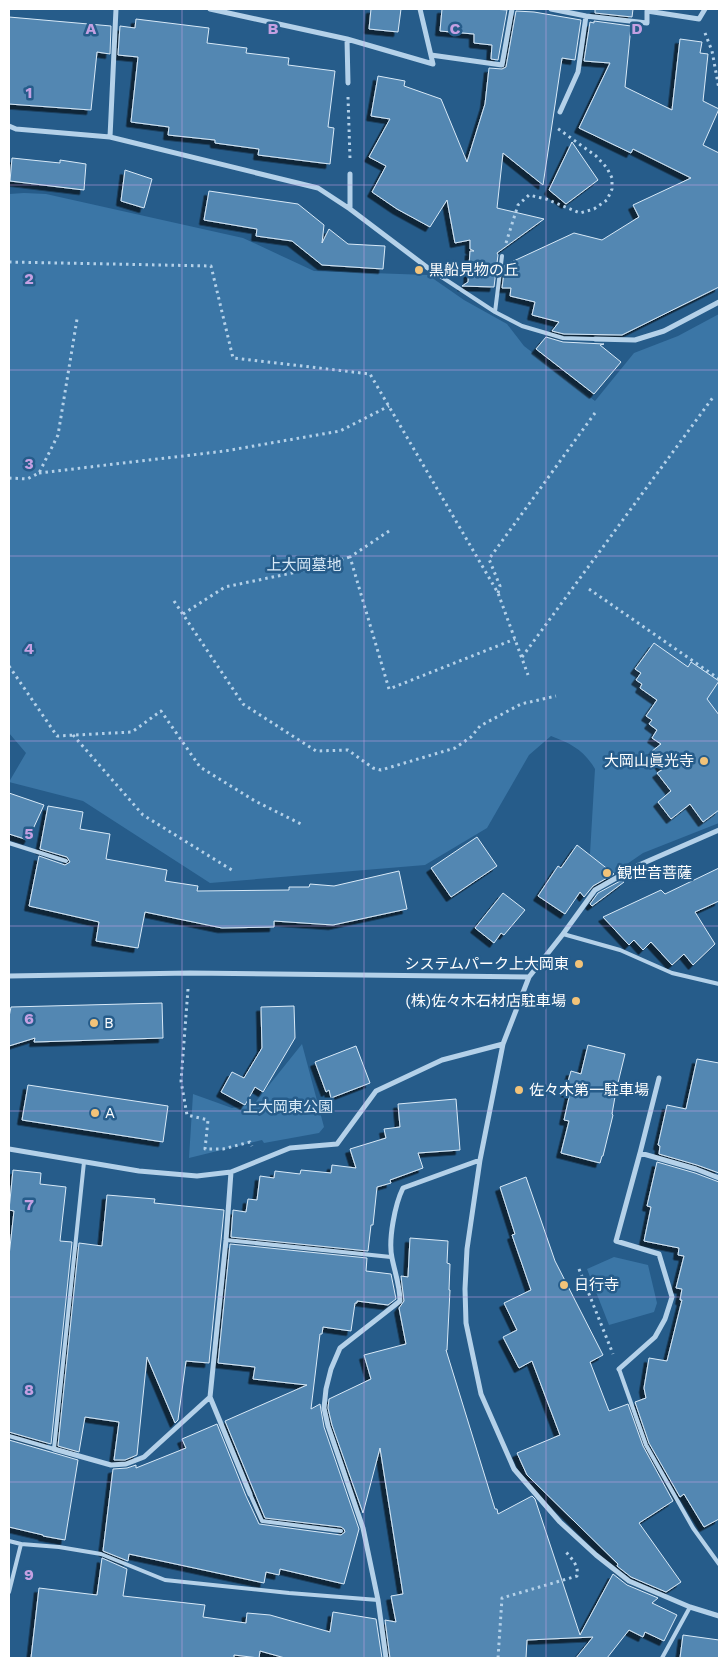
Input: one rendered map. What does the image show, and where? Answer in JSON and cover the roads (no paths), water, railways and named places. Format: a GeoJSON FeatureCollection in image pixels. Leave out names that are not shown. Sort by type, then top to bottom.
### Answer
{"type":"FeatureCollection","features":[{"type":"Feature","properties":{"kind":"street"},"geometry":{"type":"LineString","coordinates":[[110,136],[116,9]]}},
{"type":"Feature","properties":{"kind":"street"},"geometry":{"type":"LineString","coordinates":[[210,9],[347,39],[433,64],[420,9]]}},
{"type":"Feature","properties":{"kind":"street"},"geometry":{"type":"LineString","coordinates":[[431,55],[502,65],[512,9]]}},
{"type":"Feature","properties":{"kind":"street"},"geometry":{"type":"LineString","coordinates":[[551,9],[586,16],[646,23],[647,11],[699,19],[705,9]]}},
{"type":"Feature","properties":{"kind":"street"},"geometry":{"type":"LineString","coordinates":[[560,112],[578,72],[586,16]]}},
{"type":"Feature","properties":{"kind":"street"},"geometry":{"type":"LineString","coordinates":[[347,39],[348,83]]}},
{"type":"Feature","properties":{"kind":"street"},"geometry":{"type":"LineString","coordinates":[[9,126],[16,129],[110,136],[318,188],[350,209],[428,268]]}},
{"type":"Feature","properties":{"kind":"street"},"geometry":{"type":"LineString","coordinates":[[350,174],[350,209]]}},
{"type":"Feature","properties":{"kind":"street"},"geometry":{"type":"LineString","coordinates":[[595,339],[635,340],[649,336],[664,331],[719,302]]}},
{"type":"Feature","properties":{"kind":"street"},"geometry":{"type":"LineString","coordinates":[[719,830],[640,865],[595,890],[564,934],[529,977],[503,1044],[480,1160],[467,1249],[465,1289],[466,1323],[481,1394],[514,1469],[560,1522],[596,1555],[629,1581],[690,1607],[719,1616]]}},
{"type":"Feature","properties":{"kind":"street"},"geometry":{"type":"LineString","coordinates":[[9,976],[190,973],[529,977]]}},
{"type":"Feature","properties":{"kind":"street"},"geometry":{"type":"LineString","coordinates":[[9,1149],[139,1171],[198,1176],[231,1172],[290,1148],[338,1144],[376,1091],[442,1060],[503,1044]]}},
{"type":"Feature","properties":{"kind":"street"},"geometry":{"type":"LineString","coordinates":[[619,1369],[654,1338],[665,1318],[672,1297],[659,1254],[616,1241],[659,1078]]}},
{"type":"Feature","properties":{"kind":"street"},"geometry":{"type":"LineString","coordinates":[[640,1152],[719,1178]]}},
{"type":"Feature","properties":{"kind":"street"},"geometry":{"type":"LineString","coordinates":[[386,1658],[378,1600],[363,1528],[328,1426],[324,1408],[326,1390],[331,1369],[340,1348],[400,1301],[400,1290],[390,1246],[399,1196],[403,1188],[480,1160]]}},
{"type":"Feature","properties":{"kind":"street"},"geometry":{"type":"LineString","coordinates":[[231,1172],[210,1397],[250,1494]]}},
{"type":"Feature","properties":{"kind":"street"},"geometry":{"type":"LineString","coordinates":[[54,1449],[111,1465],[126,1464],[144,1457],[210,1397]]}},
{"type":"Feature","properties":{"kind":"lane"},"geometry":{"type":"LineString","coordinates":[[495,312],[502,256]]}},
{"type":"Feature","properties":{"kind":"lane"},"geometry":{"type":"LineString","coordinates":[[428,268],[495,312],[522,326],[563,338],[595,339]]}},
{"type":"Feature","properties":{"kind":"lane"},"geometry":{"type":"LineString","coordinates":[[9,843],[66,861]]}},
{"type":"Feature","properties":{"kind":"lane"},"geometry":{"type":"LineString","coordinates":[[564,934],[620,950],[672,972],[719,984]]}},
{"type":"Feature","properties":{"kind":"lane"},"geometry":{"type":"LineString","coordinates":[[9,1436],[54,1449],[84,1162]]}},
{"type":"Feature","properties":{"kind":"lane"},"geometry":{"type":"LineString","coordinates":[[226,1240],[391,1257]]}},
{"type":"Feature","properties":{"kind":"lane"},"geometry":{"type":"LineString","coordinates":[[619,1369],[646,1445],[693,1528],[719,1564]]}},
{"type":"Feature","properties":{"kind":"lane"},"geometry":{"type":"LineString","coordinates":[[250,1494],[262,1521],[341,1531]]}},
{"type":"Feature","properties":{"kind":"lane"},"geometry":{"type":"LineString","coordinates":[[9,1542],[101,1554],[165,1580],[378,1600]]}},
{"type":"Feature","properties":{"kind":"lane"},"geometry":{"type":"LineString","coordinates":[[9,1592],[21,1544]]}},
{"type":"Feature","properties":{"kind":"lane"},"geometry":{"type":"LineString","coordinates":[[662,1658],[690,1607]]}},
{"type":"Feature","properties":{"kind":"place","name":"黒船見物の丘"},"geometry":{"type":"Point","coordinates":[419,270]}},
{"type":"Feature","properties":{"kind":"place","name":"大岡山眞光寺"},"geometry":{"type":"Point","coordinates":[704,761]}},
{"type":"Feature","properties":{"kind":"place","name":"観世音菩薩"},"geometry":{"type":"Point","coordinates":[607,873]}},
{"type":"Feature","properties":{"kind":"place","name":"システムパーク上大岡東"},"geometry":{"type":"Point","coordinates":[579,964]}},
{"type":"Feature","properties":{"kind":"place","name":"(株)佐々木石材店駐車場"},"geometry":{"type":"Point","coordinates":[576,1001]}},
{"type":"Feature","properties":{"kind":"place","name":"B"},"geometry":{"type":"Point","coordinates":[94,1023]}},
{"type":"Feature","properties":{"kind":"place","name":"佐々木第一駐車場"},"geometry":{"type":"Point","coordinates":[519,1090]}},
{"type":"Feature","properties":{"kind":"place","name":"A"},"geometry":{"type":"Point","coordinates":[95,1113]}},
{"type":"Feature","properties":{"kind":"place","name":"日行寺"},"geometry":{"type":"Point","coordinates":[564,1285]}},
{"type":"Feature","properties":{"kind":"park label","name":"上大岡墓地"},"geometry":{"type":"Point","coordinates":[304,565]}},
{"type":"Feature","properties":{"kind":"park label","name":"上大岡東公園"},"geometry":{"type":"Point","coordinates":[288,1107]}}]}
